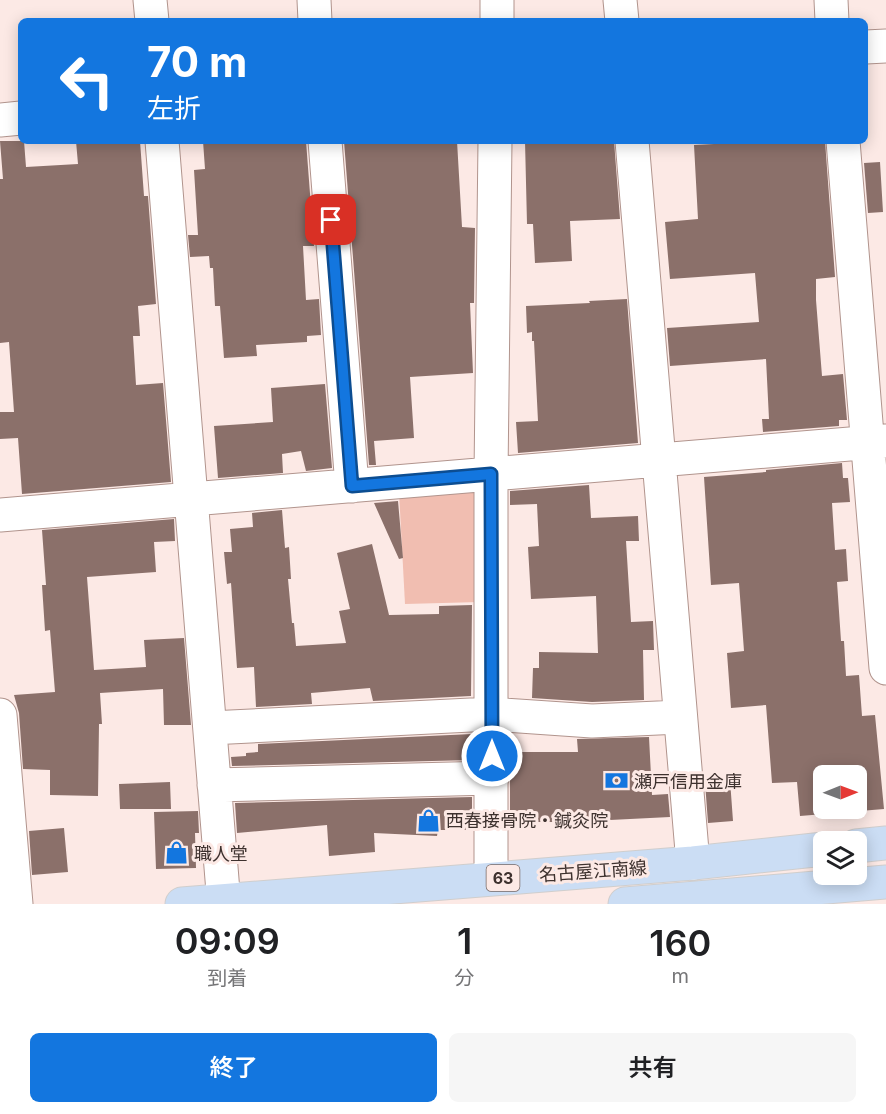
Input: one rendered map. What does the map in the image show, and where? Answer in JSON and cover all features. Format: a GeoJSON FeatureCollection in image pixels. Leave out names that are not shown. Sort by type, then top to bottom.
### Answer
{"type":"FeatureCollection","features":[{"type":"Feature","properties":{"kind":"main road"},"geometry":{"type":"LineString","coordinates":[[867,845],[886,843]]}},
{"type":"Feature","properties":{"kind":"main road","name":"名古屋江南線"},"geometry":{"type":"LineString","coordinates":[[182,904],[224,903],[693,863],[813,850]]}},
{"type":"Feature","properties":{"kind":"main road","name":"名古屋江南線"},"geometry":{"type":"LineString","coordinates":[[625,904],[698,901],[886,882]]}},
{"type":"Feature","properties":{"kind":"street"},"geometry":{"type":"LineString","coordinates":[[150,0],[152,18]]}},
{"type":"Feature","properties":{"kind":"street"},"geometry":{"type":"LineString","coordinates":[[314,0],[315,18]]}},
{"type":"Feature","properties":{"kind":"street"},"geometry":{"type":"LineString","coordinates":[[497,0],[497,18]]}},
{"type":"Feature","properties":{"kind":"street"},"geometry":{"type":"LineString","coordinates":[[620,0],[622,18]]}},
{"type":"Feature","properties":{"kind":"street"},"geometry":{"type":"LineString","coordinates":[[831,0],[832,18]]}},
{"type":"Feature","properties":{"kind":"street"},"geometry":{"type":"LineString","coordinates":[[868,47],[886,46]]}},
{"type":"Feature","properties":{"kind":"street"},"geometry":{"type":"LineString","coordinates":[[0,120],[18,118]]}},
{"type":"Feature","properties":{"kind":"street"},"geometry":{"type":"LineString","coordinates":[[162,144],[224,903]]}},
{"type":"Feature","properties":{"kind":"street"},"geometry":{"type":"LineString","coordinates":[[325,144],[352,486]]}},
{"type":"Feature","properties":{"kind":"street"},"geometry":{"type":"LineString","coordinates":[[491,879],[491,474],[495,144]]}},
{"type":"Feature","properties":{"kind":"street"},"geometry":{"type":"LineString","coordinates":[[632,144],[693,863]]}},
{"type":"Feature","properties":{"kind":"street"},"geometry":{"type":"LineString","coordinates":[[843,144],[877,441],[886,668]]}},
{"type":"Feature","properties":{"kind":"street"},"geometry":{"type":"LineString","coordinates":[[0,515],[877,441]]}},
{"type":"Feature","properties":{"kind":"street"},"geometry":{"type":"LineString","coordinates":[[210,728],[491,714],[592,721],[680,717]]}},
{"type":"Feature","properties":{"kind":"street"},"geometry":{"type":"LineString","coordinates":[[0,716],[16,904]]}},
{"type":"Feature","properties":{"kind":"street"},"geometry":{"type":"LineString","coordinates":[[214,785],[492,778]]}},
{"type":"Feature","properties":{"kind":"shaded area"},"geometry":{"type":"Polygon","coordinates":[[[472,488],[478,495],[480,602],[405,604],[399,492],[472,488]]]}},
{"type":"Feature","properties":{"kind":"building"},"geometry":{"type":"Polygon","coordinates":[[[0,141],[18,141],[18,144],[24,144],[26,167],[78,164],[76,144],[140,144],[144,196],[148,196],[156,304],[138,306],[140,336],[133,336],[136,385],[163,383],[171,482],[22,494],[18,438],[0,439],[0,412],[14,412],[9,342],[0,343],[0,179],[3,179],[0,141]]]}},
{"type":"Feature","properties":{"kind":"building"},"geometry":{"type":"Polygon","coordinates":[[[203,144],[306,144],[314,246],[303,246],[306,300],[319,299],[321,335],[307,336],[307,342],[256,345],[257,356],[224,358],[220,306],[215,306],[213,268],[210,268],[209,256],[190,257],[188,235],[198,235],[194,170],[205,169],[203,144]]]}},
{"type":"Feature","properties":{"kind":"building"},"geometry":{"type":"Polygon","coordinates":[[[344,144],[457,144],[462,227],[475,228],[474,303],[470,303],[473,373],[410,377],[414,438],[374,441],[376,465],[369,465],[344,144]]]}},
{"type":"Feature","properties":{"kind":"building"},"geometry":{"type":"Polygon","coordinates":[[[525,144],[614,144],[620,219],[570,221],[572,261],[535,263],[533,224],[527,224],[525,144]]]}},
{"type":"Feature","properties":{"kind":"building"},"geometry":{"type":"Polygon","coordinates":[[[825,144],[835,277],[816,279],[816,300],[822,376],[843,374],[847,420],[839,420],[839,426],[763,432],[762,419],[769,419],[766,359],[670,366],[667,328],[759,322],[755,273],[670,279],[665,222],[698,219],[694,145],[825,144]]]}},
{"type":"Feature","properties":{"kind":"building"},"geometry":{"type":"Polygon","coordinates":[[[880,162],[883,212],[868,213],[864,163],[880,162]]]}},
{"type":"Feature","properties":{"kind":"building"},"geometry":{"type":"Polygon","coordinates":[[[627,299],[638,443],[518,453],[516,422],[538,421],[534,341],[532,341],[532,332],[527,333],[526,306],[627,299]]]}},
{"type":"Feature","properties":{"kind":"building"},"geometry":{"type":"Polygon","coordinates":[[[325,384],[332,468],[306,471],[301,451],[282,454],[283,473],[218,478],[214,426],[273,422],[271,388],[325,384]]]}},
{"type":"Feature","properties":{"kind":"building"},"geometry":{"type":"Polygon","coordinates":[[[842,463],[843,478],[848,478],[850,502],[832,503],[835,550],[846,549],[848,581],[837,582],[841,641],[844,641],[846,676],[859,675],[862,716],[875,715],[884,809],[867,810],[867,765],[813,765],[813,815],[800,816],[797,782],[772,783],[766,705],[731,708],[727,653],[744,651],[739,583],[711,585],[704,477],[766,472],[766,470],[842,463]]]}},
{"type":"Feature","properties":{"kind":"building"},"geometry":{"type":"Polygon","coordinates":[[[589,485],[591,518],[638,516],[639,541],[626,541],[631,622],[653,621],[654,650],[643,650],[644,700],[592,702],[532,698],[533,668],[539,668],[539,652],[598,653],[596,596],[531,599],[528,547],[539,546],[537,504],[510,505],[510,491],[589,485]]]}},
{"type":"Feature","properties":{"kind":"building"},"geometry":{"type":"Polygon","coordinates":[[[398,501],[403,558],[399,559],[374,503],[398,501]]]}},
{"type":"Feature","properties":{"kind":"building"},"geometry":{"type":"Polygon","coordinates":[[[282,510],[285,548],[289,547],[291,579],[288,579],[296,646],[346,643],[339,611],[350,609],[337,553],[372,544],[389,615],[439,614],[439,606],[472,605],[471,696],[373,701],[370,688],[311,693],[312,704],[256,707],[254,667],[237,668],[231,583],[227,584],[224,552],[232,552],[230,529],[253,527],[252,513],[282,510]]]}},
{"type":"Feature","properties":{"kind":"building"},"geometry":{"type":"Polygon","coordinates":[[[174,519],[175,541],[154,542],[156,572],[87,577],[94,670],[146,667],[144,640],[184,638],[191,725],[164,725],[163,689],[100,693],[102,724],[99,724],[98,796],[50,795],[50,770],[23,769],[19,713],[14,695],[55,692],[50,630],[45,631],[42,585],[46,585],[42,530],[174,519]]]}},
{"type":"Feature","properties":{"kind":"building"},"geometry":{"type":"Polygon","coordinates":[[[472,734],[472,760],[232,766],[231,757],[258,752],[258,744],[472,734]]]}},
{"type":"Feature","properties":{"kind":"building"},"geometry":{"type":"Polygon","coordinates":[[[649,737],[652,795],[668,794],[670,817],[570,822],[510,822],[510,752],[578,752],[577,739],[649,737]]]}},
{"type":"Feature","properties":{"kind":"building"},"geometry":{"type":"Polygon","coordinates":[[[730,780],[733,821],[708,823],[705,782],[730,780]]]}},
{"type":"Feature","properties":{"kind":"building"},"geometry":{"type":"Polygon","coordinates":[[[170,782],[171,809],[120,809],[119,784],[170,782]]]}},
{"type":"Feature","properties":{"kind":"building"},"geometry":{"type":"Polygon","coordinates":[[[472,797],[472,830],[438,830],[437,836],[374,833],[375,852],[329,856],[327,825],[237,833],[235,803],[472,797]]]}},
{"type":"Feature","properties":{"kind":"building"},"geometry":{"type":"Polygon","coordinates":[[[198,811],[199,833],[195,833],[196,868],[156,869],[154,812],[198,811]]]}},
{"type":"Feature","properties":{"kind":"building"},"geometry":{"type":"Polygon","coordinates":[[[64,828],[68,872],[32,875],[29,831],[64,828]]]}},
{"type":"Feature","properties":{"kind":"place","name":"瀬戸信用金庫"},"geometry":{"type":"Point","coordinates":[616,781]}},
{"type":"Feature","properties":{"kind":"place","name":"西春接骨院・鍼灸院"},"geometry":{"type":"Point","coordinates":[428,820]}},
{"type":"Feature","properties":{"kind":"place","name":"職人堂"},"geometry":{"type":"Point","coordinates":[176,853]}},
{"type":"Feature","properties":{"kind":"route"},"geometry":{"type":"LineString","coordinates":[[331,220],[352,486],[491,474],[492,756]]}}]}
